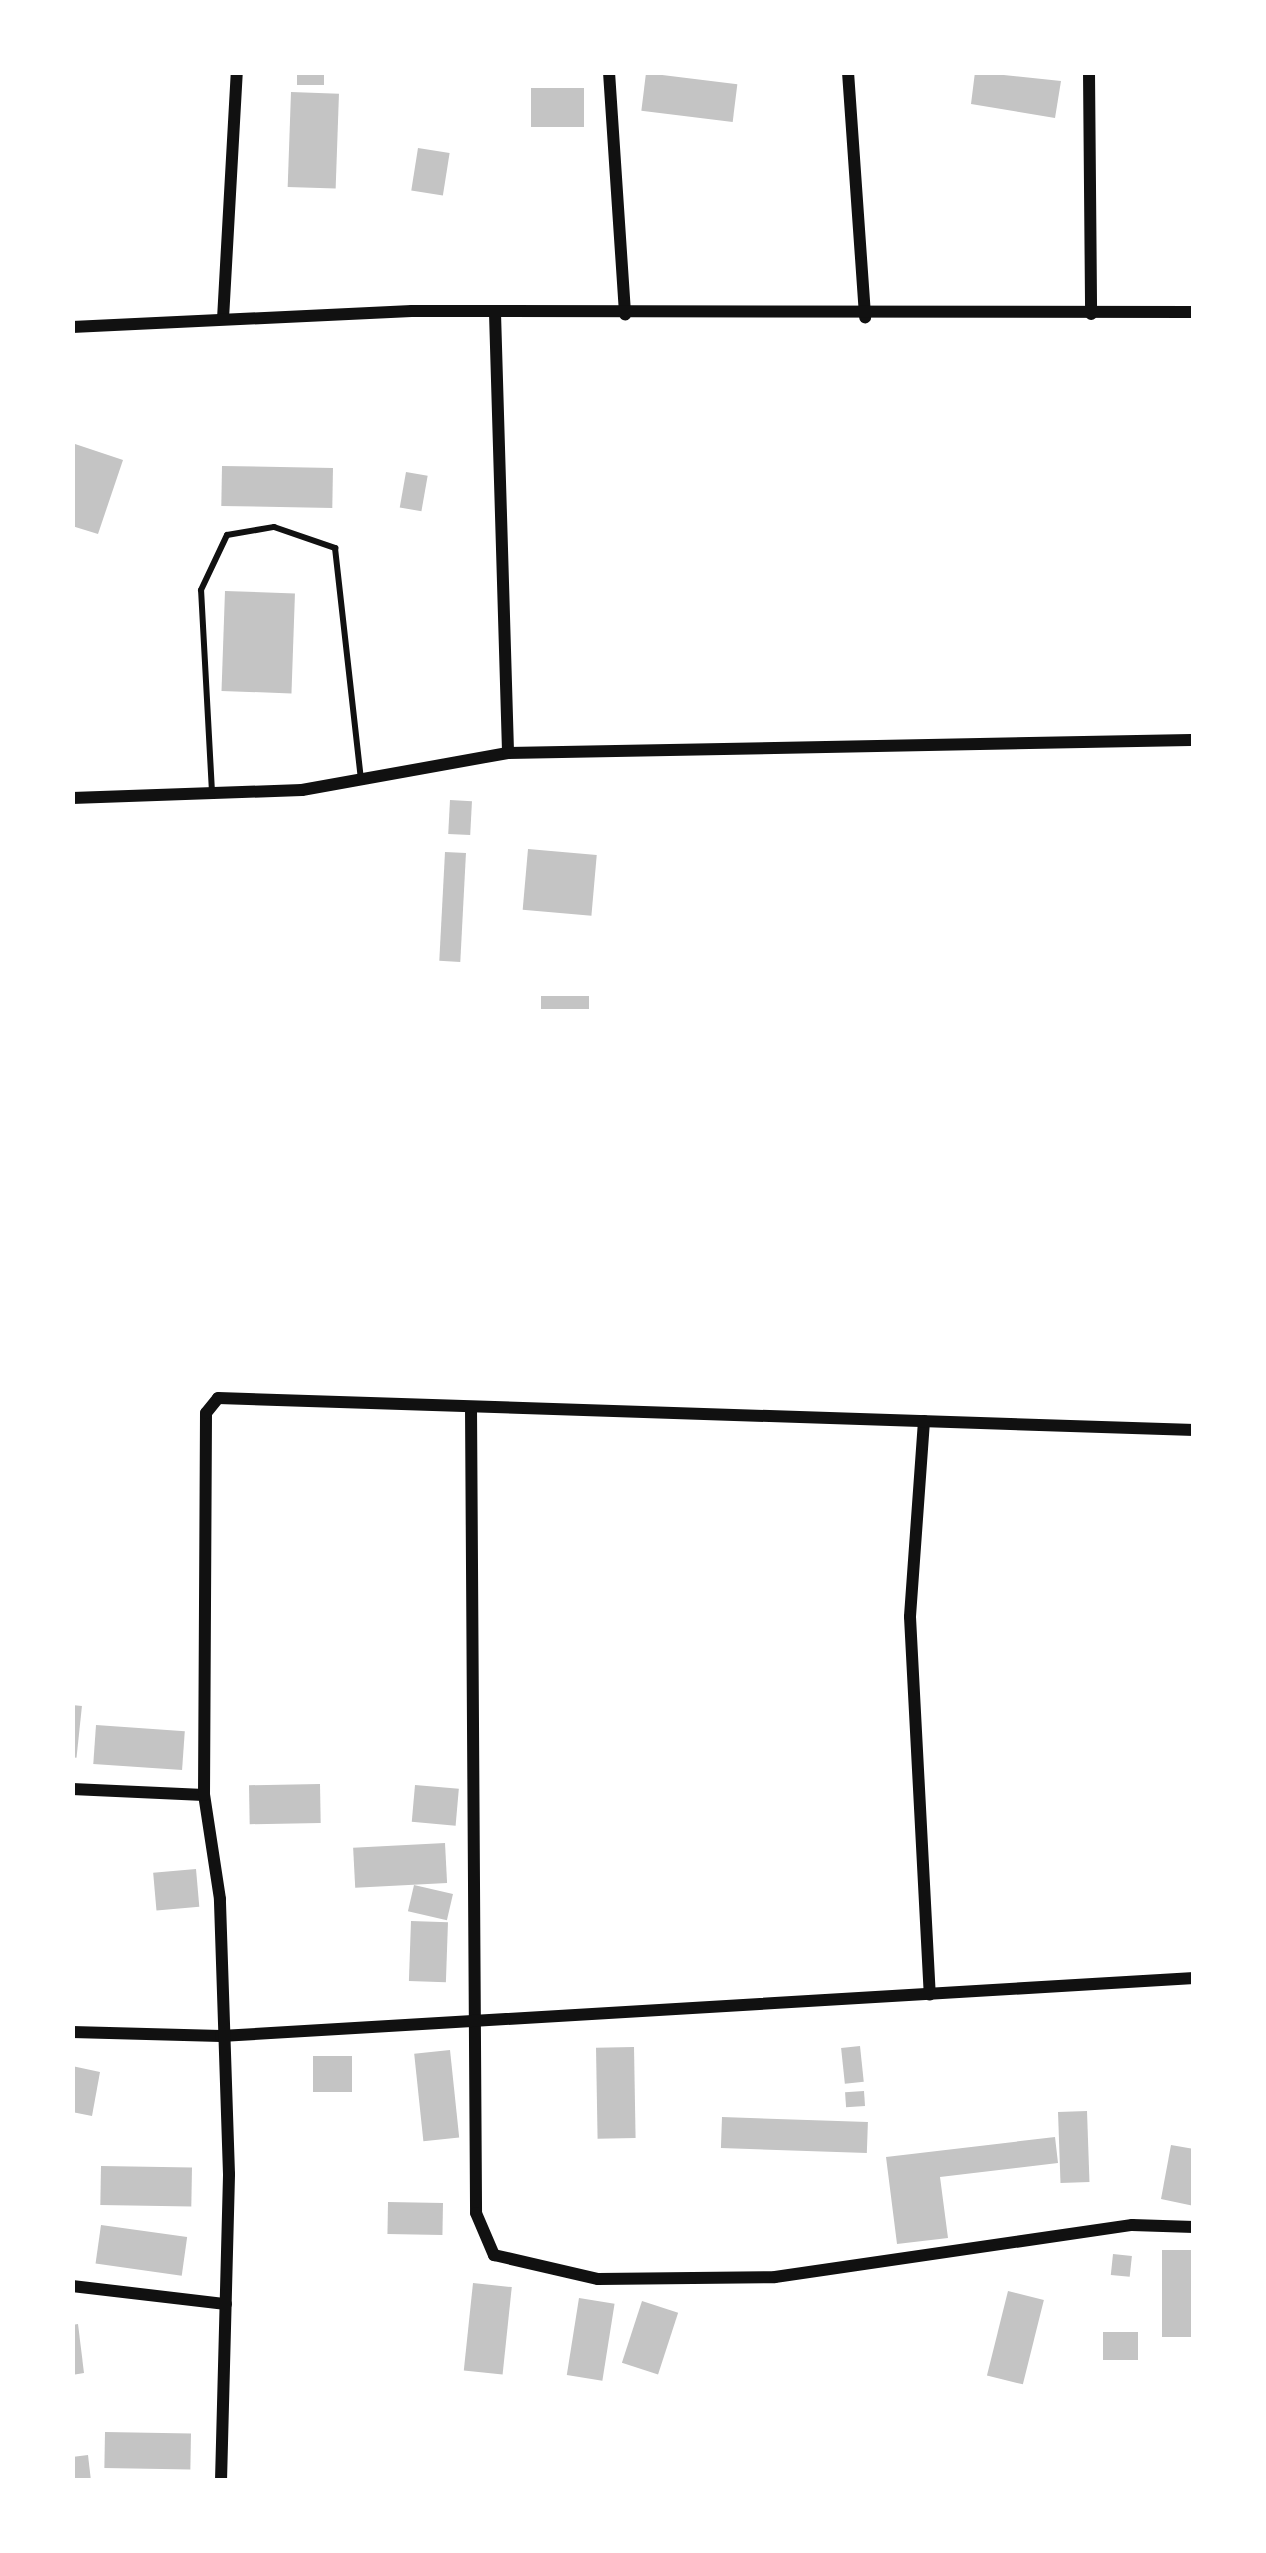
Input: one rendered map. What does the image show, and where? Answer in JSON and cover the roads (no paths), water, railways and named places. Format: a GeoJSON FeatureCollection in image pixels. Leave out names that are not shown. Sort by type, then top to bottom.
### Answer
{"type":"FeatureCollection","features":[{"type":"Feature","properties":{"kind":"street"},"geometry":{"type":"LineString","coordinates":[[223,319],[237,72]]}},
{"type":"Feature","properties":{"kind":"street"},"geometry":{"type":"LineString","coordinates":[[609,72],[625,314]]}},
{"type":"Feature","properties":{"kind":"street"},"geometry":{"type":"LineString","coordinates":[[848,72],[865,317]]}},
{"type":"Feature","properties":{"kind":"street"},"geometry":{"type":"LineString","coordinates":[[1089,72],[1091,314]]}},
{"type":"Feature","properties":{"kind":"street"},"geometry":{"type":"LineString","coordinates":[[495,313],[508,753]]}},
{"type":"Feature","properties":{"kind":"street"},"geometry":{"type":"LineString","coordinates":[[72,327],[495,313],[865,317],[1194,313]]}},
{"type":"Feature","properties":{"kind":"street"},"geometry":{"type":"LineString","coordinates":[[72,798],[212,796],[362,782],[508,753],[1191,740]]}},
{"type":"Feature","properties":{"kind":"street"},"geometry":{"type":"LineString","coordinates":[[221,2481],[226,2304],[221,2036],[204,1795],[206,1414],[218,1399],[1194,1430]]}},
{"type":"Feature","properties":{"kind":"street"},"geometry":{"type":"LineString","coordinates":[[471,1407],[472,2018],[476,2213],[481,2238],[512,2264],[598,2279],[775,2277],[1132,2225],[1194,2227]]}},
{"type":"Feature","properties":{"kind":"street"},"geometry":{"type":"LineString","coordinates":[[924,1421],[910,1617],[930,1994]]}},
{"type":"Feature","properties":{"kind":"street"},"geometry":{"type":"LineString","coordinates":[[72,1789],[204,1795]]}},
{"type":"Feature","properties":{"kind":"street"},"geometry":{"type":"LineString","coordinates":[[72,2032],[221,2036],[1194,1978]]}},
{"type":"Feature","properties":{"kind":"street"},"geometry":{"type":"LineString","coordinates":[[72,2286],[226,2304]]}},
{"type":"Feature","properties":{"kind":"lane"},"geometry":{"type":"LineString","coordinates":[[212,796],[201,590],[227,535],[274,527],[335,548],[362,782]]}}]}
